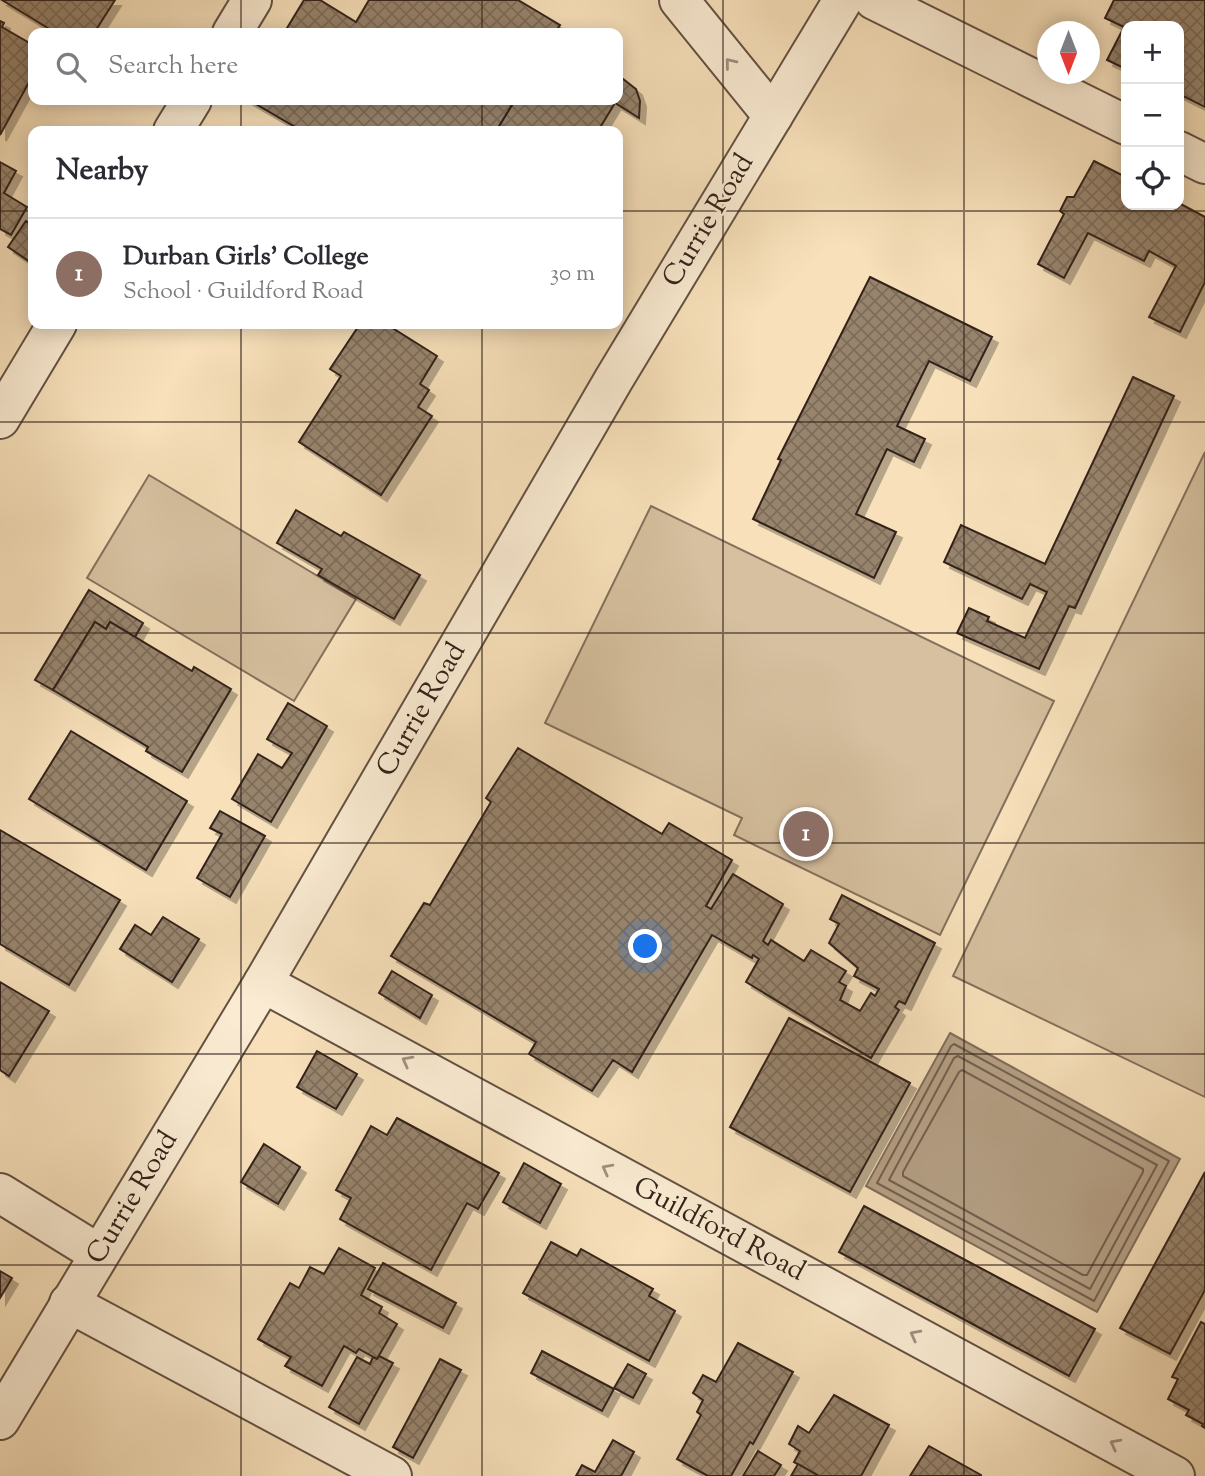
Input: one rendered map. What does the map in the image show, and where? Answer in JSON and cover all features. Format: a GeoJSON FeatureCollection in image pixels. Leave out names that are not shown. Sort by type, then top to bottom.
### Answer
{"type":"FeatureCollection","features":[{"type":"Feature","properties":{"kind":"street"},"geometry":{"type":"LineString","coordinates":[[235,28],[252,0]]}},
{"type":"Feature","properties":{"kind":"street"},"geometry":{"type":"LineString","coordinates":[[679,0],[773,116]]}},
{"type":"Feature","properties":{"kind":"street","name":"Currie Road"},"geometry":{"type":"LineString","coordinates":[[0,1420],[263,983],[614,379],[843,0]]}},
{"type":"Feature","properties":{"kind":"street"},"geometry":{"type":"LineString","coordinates":[[874,0],[1121,123]]}},
{"type":"Feature","properties":{"kind":"street"},"geometry":{"type":"LineString","coordinates":[[176,126],[189,105]]}},
{"type":"Feature","properties":{"kind":"street"},"geometry":{"type":"LineString","coordinates":[[1184,154],[1205,164]]}},
{"type":"Feature","properties":{"kind":"street"},"geometry":{"type":"LineString","coordinates":[[0,419],[54,329]]}},
{"type":"Feature","properties":{"kind":"street","name":"Guildford Road"},"geometry":{"type":"LineString","coordinates":[[263,983],[1175,1476]]}},
{"type":"Feature","properties":{"kind":"street"},"geometry":{"type":"LineString","coordinates":[[0,1194],[99,1254]]}},
{"type":"Feature","properties":{"kind":"street"},"geometry":{"type":"LineString","coordinates":[[69,1303],[391,1476]]}},
{"type":"Feature","properties":{"kind":"shaded area"},"geometry":{"type":"Polygon","coordinates":[[[1205,452],[1205,1097],[953,976],[1205,452]]]}},
{"type":"Feature","properties":{"kind":"shaded area"},"geometry":{"type":"Polygon","coordinates":[[[149,475],[356,599],[294,701],[87,578],[149,475]]]}},
{"type":"Feature","properties":{"kind":"shaded area"},"geometry":{"type":"Polygon","coordinates":[[[651,506],[1054,701],[940,935],[734,835],[742,818],[545,723],[651,506]]]}},
{"type":"Feature","properties":{"kind":"water"},"geometry":{"type":"Polygon","coordinates":[[[950,1033],[1180,1159],[1097,1312],[866,1186],[950,1033]]]}},
{"type":"Feature","properties":{"kind":"building"},"geometry":{"type":"Polygon","coordinates":[[[2,0],[115,0],[97,28],[48,28],[2,0]]]}},
{"type":"Feature","properties":{"kind":"building"},"geometry":{"type":"Polygon","coordinates":[[[304,0],[320,0],[356,22],[369,0],[518,0],[560,25],[558,28],[287,28],[304,0]]]}},
{"type":"Feature","properties":{"kind":"building"},"geometry":{"type":"Polygon","coordinates":[[[1114,0],[1205,0],[1205,107],[1184,96],[1184,21],[1121,21],[1121,26],[1105,18],[1114,0]]]}},
{"type":"Feature","properties":{"kind":"building"},"geometry":{"type":"Polygon","coordinates":[[[0,21],[4,23],[2,27],[28,42],[28,84],[0,135],[0,21]]]}},
{"type":"Feature","properties":{"kind":"building"},"geometry":{"type":"Polygon","coordinates":[[[1121,33],[1121,67],[1107,60],[1121,33]]]}},
{"type":"Feature","properties":{"kind":"building"},"geometry":{"type":"Polygon","coordinates":[[[623,79],[636,89],[640,101],[639,118],[618,105],[623,105],[623,79]]]}},
{"type":"Feature","properties":{"kind":"building"},"geometry":{"type":"Polygon","coordinates":[[[258,105],[512,105],[499,126],[293,126],[258,105]]]}},
{"type":"Feature","properties":{"kind":"building"},"geometry":{"type":"Polygon","coordinates":[[[512,105],[614,105],[601,126],[499,126],[512,105]]]}},
{"type":"Feature","properties":{"kind":"building"},"geometry":{"type":"Polygon","coordinates":[[[1094,161],[1121,174],[1121,210],[1184,210],[1184,206],[1205,217],[1205,282],[1180,332],[1149,317],[1176,266],[1149,251],[1144,261],[1088,233],[1064,278],[1038,264],[1064,214],[1060,211],[1067,197],[1074,197],[1094,161]]]}},
{"type":"Feature","properties":{"kind":"building"},"geometry":{"type":"Polygon","coordinates":[[[0,162],[16,171],[4,193],[27,207],[11,235],[0,229],[0,162]]]}},
{"type":"Feature","properties":{"kind":"building"},"geometry":{"type":"Polygon","coordinates":[[[26,221],[28,222],[28,261],[8,247],[26,221]]]}},
{"type":"Feature","properties":{"kind":"building"},"geometry":{"type":"Polygon","coordinates":[[[870,277],[992,337],[970,381],[929,361],[897,426],[925,439],[914,462],[887,449],[856,514],[896,532],[874,578],[753,519],[781,460],[778,459],[870,277]]]}},
{"type":"Feature","properties":{"kind":"building"},"geometry":{"type":"Polygon","coordinates":[[[357,329],[394,329],[437,356],[420,384],[429,390],[418,407],[432,416],[381,495],[299,442],[341,376],[330,369],[357,329]]]}},
{"type":"Feature","properties":{"kind":"building"},"geometry":{"type":"Polygon","coordinates":[[[1133,377],[1174,396],[1075,608],[1069,606],[1039,669],[957,633],[969,608],[989,617],[987,621],[1025,638],[1047,592],[1030,584],[1022,599],[944,562],[961,525],[1045,564],[1133,377]]]}},
{"type":"Feature","properties":{"kind":"building"},"geometry":{"type":"Polygon","coordinates":[[[296,510],[341,536],[344,532],[420,575],[394,619],[318,575],[322,569],[277,543],[296,510]]]}},
{"type":"Feature","properties":{"kind":"building"},"geometry":{"type":"Polygon","coordinates":[[[89,590],[143,623],[135,637],[110,622],[106,629],[95,622],[53,690],[35,680],[89,590]]]}},
{"type":"Feature","properties":{"kind":"building"},"geometry":{"type":"Polygon","coordinates":[[[95,622],[106,629],[110,622],[192,671],[194,667],[231,689],[182,772],[146,751],[148,747],[53,690],[95,622]]]}},
{"type":"Feature","properties":{"kind":"building"},"geometry":{"type":"Polygon","coordinates":[[[288,703],[327,726],[271,822],[232,799],[258,754],[282,768],[292,753],[267,739],[288,703]]]}},
{"type":"Feature","properties":{"kind":"building"},"geometry":{"type":"Polygon","coordinates":[[[71,731],[187,801],[146,870],[29,799],[71,731]]]}},
{"type":"Feature","properties":{"kind":"building"},"geometry":{"type":"Polygon","coordinates":[[[518,748],[662,834],[669,823],[732,860],[706,906],[711,909],[733,874],[783,904],[763,941],[768,945],[771,940],[804,961],[811,950],[846,971],[839,982],[846,986],[840,1000],[860,1011],[871,993],[875,996],[879,989],[854,976],[858,968],[829,943],[839,924],[830,919],[842,895],[935,943],[905,1004],[899,1001],[895,1007],[899,1010],[871,1058],[746,982],[759,959],[753,955],[752,958],[712,935],[632,1072],[613,1060],[592,1091],[529,1054],[536,1042],[391,956],[424,903],[430,905],[491,802],[486,798],[518,748]]]}},
{"type":"Feature","properties":{"kind":"building"},"geometry":{"type":"Polygon","coordinates":[[[220,811],[265,836],[230,897],[197,878],[222,834],[210,828],[220,811]]]}},
{"type":"Feature","properties":{"kind":"building"},"geometry":{"type":"Polygon","coordinates":[[[0,830],[120,900],[69,985],[0,944],[0,830]]]}},
{"type":"Feature","properties":{"kind":"building"},"geometry":{"type":"Polygon","coordinates":[[[163,917],[199,939],[172,982],[120,949],[135,925],[151,935],[163,917]]]}},
{"type":"Feature","properties":{"kind":"building"},"geometry":{"type":"Polygon","coordinates":[[[392,971],[432,995],[420,1018],[379,993],[392,971]]]}},
{"type":"Feature","properties":{"kind":"building"},"geometry":{"type":"Polygon","coordinates":[[[0,982],[49,1011],[9,1076],[0,1070],[0,982]]]}},
{"type":"Feature","properties":{"kind":"building"},"geometry":{"type":"Polygon","coordinates":[[[789,1018],[910,1083],[850,1192],[730,1127],[789,1018]]]}},
{"type":"Feature","properties":{"kind":"building"},"geometry":{"type":"Polygon","coordinates":[[[317,1051],[357,1074],[336,1109],[297,1087],[317,1051]]]}},
{"type":"Feature","properties":{"kind":"building"},"geometry":{"type":"Polygon","coordinates":[[[397,1118],[499,1173],[478,1209],[467,1203],[431,1270],[340,1219],[351,1198],[336,1190],[371,1126],[387,1135],[397,1118]]]}},
{"type":"Feature","properties":{"kind":"building"},"geometry":{"type":"Polygon","coordinates":[[[264,1144],[300,1167],[278,1204],[241,1182],[264,1144]]]}},
{"type":"Feature","properties":{"kind":"building"},"geometry":{"type":"Polygon","coordinates":[[[524,1163],[561,1184],[540,1223],[503,1202],[524,1163]]]}},
{"type":"Feature","properties":{"kind":"building"},"geometry":{"type":"Polygon","coordinates":[[[1205,1172],[1205,1290],[1170,1354],[1120,1328],[1205,1172]]]}},
{"type":"Feature","properties":{"kind":"building"},"geometry":{"type":"Polygon","coordinates":[[[864,1206],[1095,1329],[1069,1376],[839,1252],[864,1206]]]}},
{"type":"Feature","properties":{"kind":"building"},"geometry":{"type":"Polygon","coordinates":[[[551,1242],[577,1256],[581,1249],[653,1289],[649,1296],[675,1311],[649,1361],[523,1293],[551,1242]]]}},
{"type":"Feature","properties":{"kind":"building"},"geometry":{"type":"Polygon","coordinates":[[[339,1248],[375,1268],[361,1295],[382,1307],[379,1313],[397,1324],[377,1359],[359,1349],[356,1353],[344,1346],[322,1386],[285,1366],[291,1357],[258,1339],[290,1283],[299,1288],[310,1267],[324,1274],[339,1248]]]}},
{"type":"Feature","properties":{"kind":"building"},"geometry":{"type":"Polygon","coordinates":[[[383,1263],[456,1303],[443,1328],[368,1289],[383,1263]]]}},
{"type":"Feature","properties":{"kind":"building"},"geometry":{"type":"Polygon","coordinates":[[[0,1271],[12,1278],[0,1298],[0,1271]]]}},
{"type":"Feature","properties":{"kind":"building"},"geometry":{"type":"Polygon","coordinates":[[[1201,1322],[1205,1324],[1205,1428],[1203,1424],[1186,1415],[1189,1410],[1168,1399],[1178,1379],[1172,1377],[1201,1322]]]}},
{"type":"Feature","properties":{"kind":"building"},"geometry":{"type":"Polygon","coordinates":[[[738,1343],[793,1372],[753,1444],[750,1442],[731,1476],[708,1476],[677,1459],[701,1415],[697,1412],[703,1400],[693,1393],[703,1375],[716,1382],[738,1343]]]}},
{"type":"Feature","properties":{"kind":"building"},"geometry":{"type":"Polygon","coordinates":[[[542,1351],[614,1389],[602,1411],[531,1373],[542,1351]]]}},
{"type":"Feature","properties":{"kind":"building"},"geometry":{"type":"Polygon","coordinates":[[[379,1356],[393,1363],[359,1424],[329,1407],[357,1357],[370,1364],[373,1357],[377,1359],[379,1356]]]}},
{"type":"Feature","properties":{"kind":"building"},"geometry":{"type":"Polygon","coordinates":[[[440,1359],[461,1370],[413,1458],[393,1447],[440,1359]]]}},
{"type":"Feature","properties":{"kind":"building"},"geometry":{"type":"Polygon","coordinates":[[[628,1364],[646,1374],[633,1398],[614,1388],[628,1364]]]}},
{"type":"Feature","properties":{"kind":"building"},"geometry":{"type":"Polygon","coordinates":[[[834,1395],[889,1425],[861,1476],[819,1476],[794,1462],[800,1451],[789,1444],[798,1426],[809,1433],[834,1395]]]}},
{"type":"Feature","properties":{"kind":"building"},"geometry":{"type":"Polygon","coordinates":[[[613,1440],[634,1452],[621,1476],[576,1476],[582,1465],[595,1472],[613,1440]]]}},
{"type":"Feature","properties":{"kind":"building"},"geometry":{"type":"Polygon","coordinates":[[[929,1446],[981,1475],[981,1476],[910,1476],[929,1446]]]}},
{"type":"Feature","properties":{"kind":"building"},"geometry":{"type":"Polygon","coordinates":[[[758,1451],[781,1465],[774,1476],[743,1476],[758,1451]]]}},
{"type":"Feature","properties":{"kind":"building"},"geometry":{"type":"Polygon","coordinates":[[[798,1464],[819,1476],[791,1476],[798,1464]]]}},
{"type":"Feature","properties":{"kind":"place","name":"Durban Girls' College"},"geometry":{"type":"Point","coordinates":[806,834]}}]}
